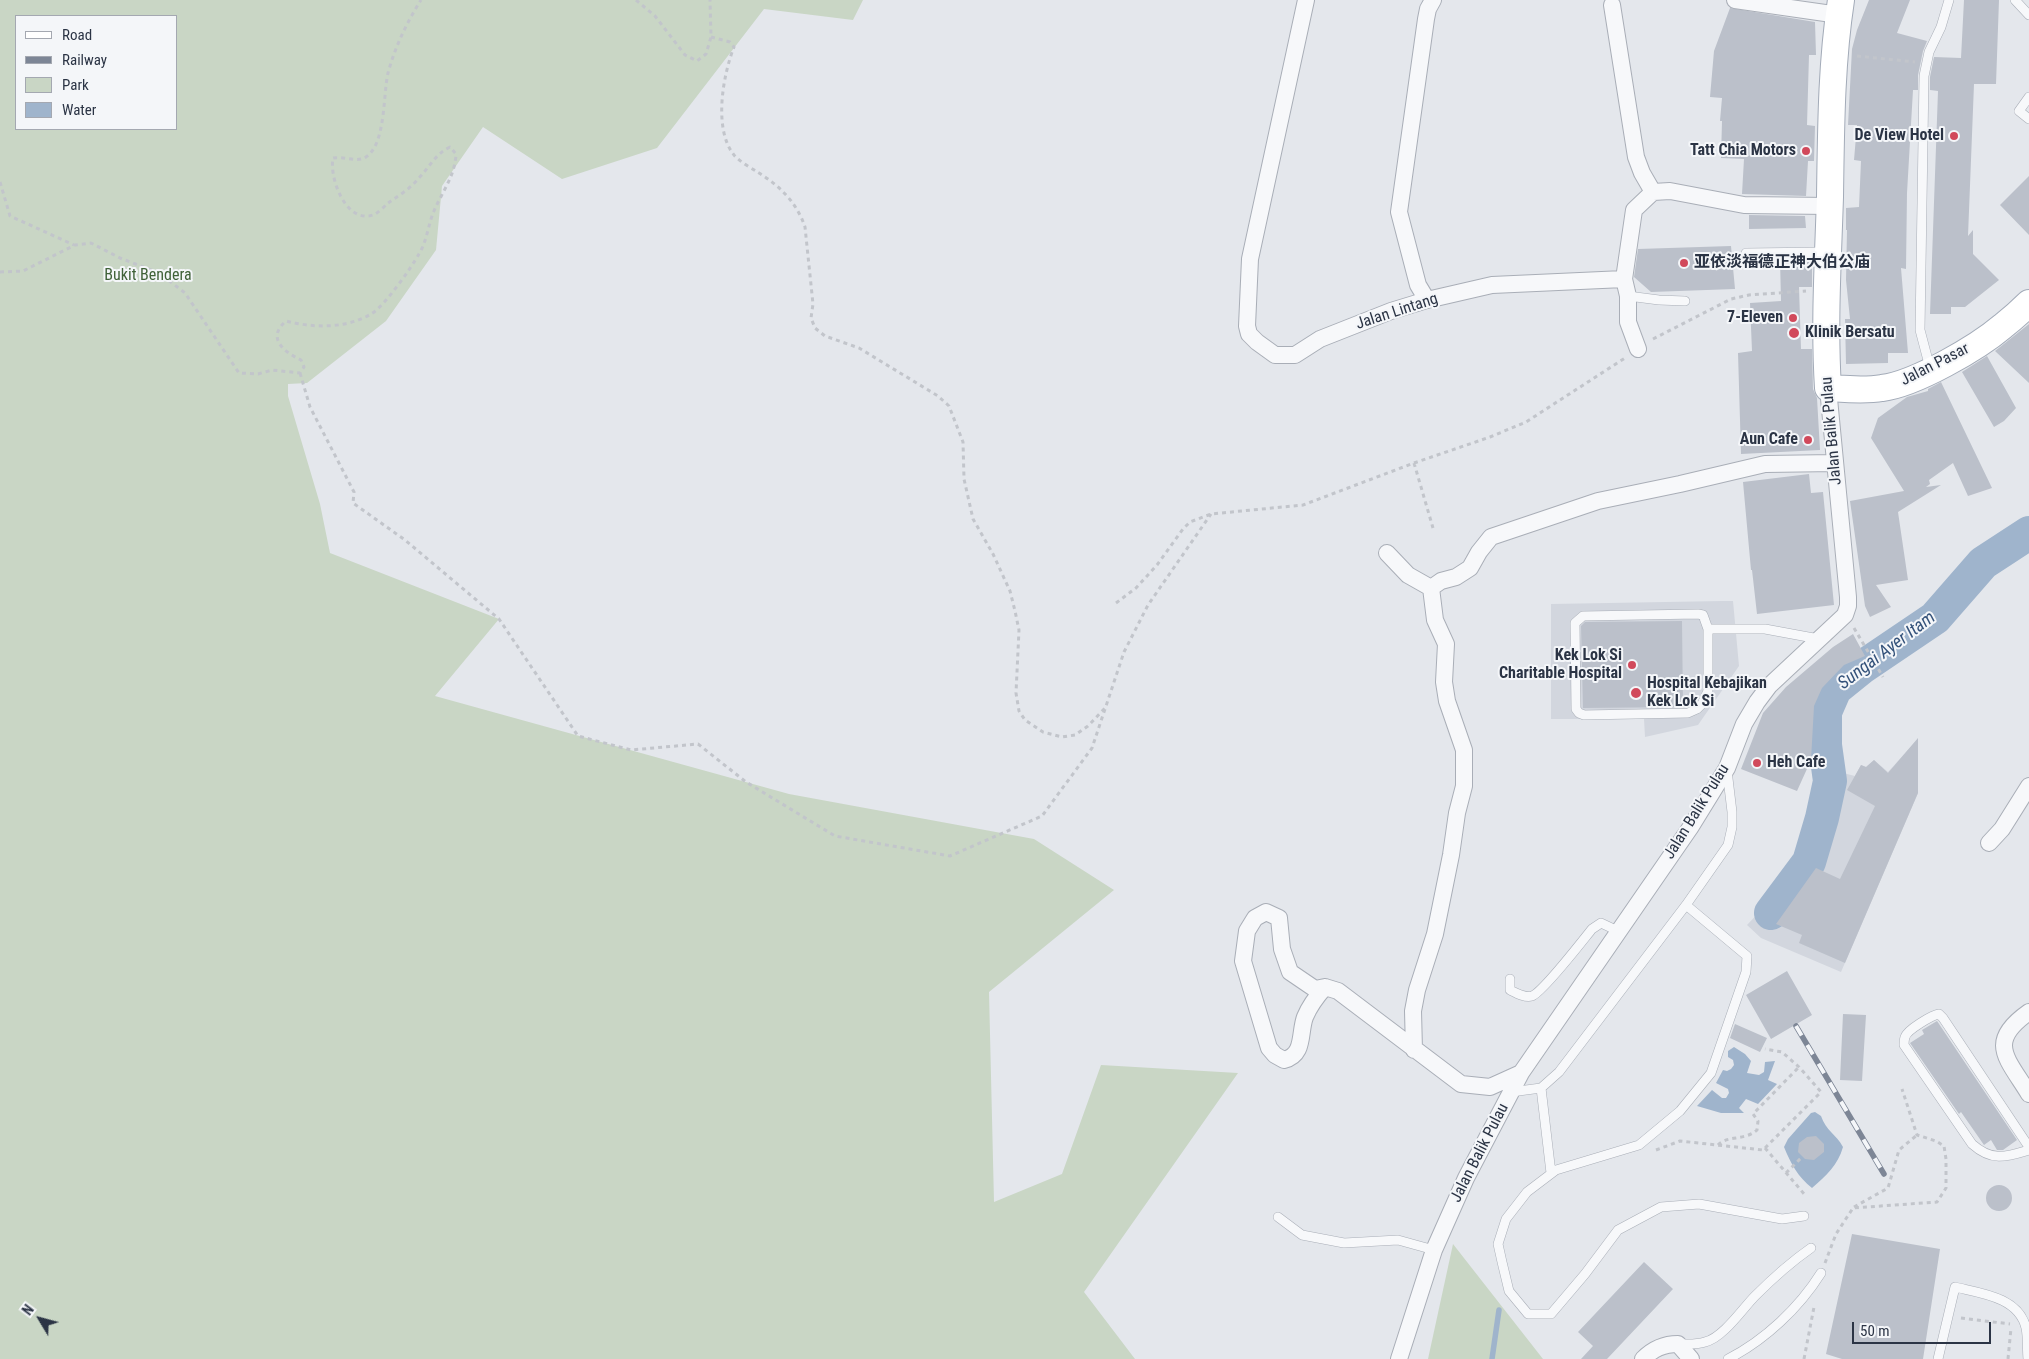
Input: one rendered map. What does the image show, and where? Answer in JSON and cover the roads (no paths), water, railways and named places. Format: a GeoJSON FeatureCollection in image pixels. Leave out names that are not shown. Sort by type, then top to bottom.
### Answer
{"type":"FeatureCollection","features":[{"type":"Feature","properties":{"kind":"main road","name":"Jalan Balik Pulau"},"geometry":{"type":"LineString","coordinates":[[1828,388],[1826,290],[1835,55],[1840,8]]}},
{"type":"Feature","properties":{"kind":"main road","name":"Jalan Pasar"},"geometry":{"type":"LineString","coordinates":[[1828,388],[1864,390],[1906,382],[1931,370],[2003,327],[2029,303]]}},
{"type":"Feature","properties":{"kind":"street","name":"Jalan Lintang"},"geometry":{"type":"LineString","coordinates":[[1306,0],[1250,259],[1247,326],[1249,334],[1257,342],[1275,355],[1295,355],[1320,339],[1391,311],[1427,300],[1492,285],[1624,279]]}},
{"type":"Feature","properties":{"kind":"street"},"geometry":{"type":"LineString","coordinates":[[1427,300],[1418,285],[1400,212],[1426,19],[1428,9],[1433,0]]}},
{"type":"Feature","properties":{"kind":"street"},"geometry":{"type":"LineString","coordinates":[[1735,0],[1840,8]]}},
{"type":"Feature","properties":{"kind":"street"},"geometry":{"type":"LineString","coordinates":[[1612,5],[1636,157],[1642,173],[1653,192]]}},
{"type":"Feature","properties":{"kind":"street"},"geometry":{"type":"LineString","coordinates":[[1638,349],[1628,322],[1628,296],[1624,279],[1634,210],[1653,192],[1670,191],[1744,205],[1829,206]]}},
{"type":"Feature","properties":{"kind":"street","name":"Jalan Balik Pulau"},"geometry":{"type":"LineString","coordinates":[[1400,1359],[1434,1250],[1466,1178],[1521,1073],[1690,828],[1727,768],[1744,724],[1757,702],[1770,686],[1845,615],[1848,598],[1828,388]]}},
{"type":"Feature","properties":{"kind":"street"},"geometry":{"type":"LineString","coordinates":[[1431,588],[1441,581],[1456,577],[1470,568],[1479,552],[1491,538],[1598,500],[1680,484],[1766,464],[1835,463]]}},
{"type":"Feature","properties":{"kind":"street"},"geometry":{"type":"LineString","coordinates":[[1387,553],[1408,575],[1431,588]]}},
{"type":"Feature","properties":{"kind":"street"},"geometry":{"type":"LineString","coordinates":[[1414,1050],[1413,1011],[1435,934],[1451,855],[1457,813],[1464,786],[1464,750],[1447,701],[1444,682],[1446,644],[1435,620],[1431,588]]}},
{"type":"Feature","properties":{"kind":"street"},"geometry":{"type":"LineString","coordinates":[[1989,843],[2002,829],[2029,786]]}},
{"type":"Feature","properties":{"kind":"street"},"geometry":{"type":"LineString","coordinates":[[1325,987],[1313,1001],[1305,1019],[1300,1046],[1296,1054],[1284,1060],[1275,1055],[1269,1048],[1243,961],[1246,931],[1255,918],[1266,912],[1279,918],[1282,949],[1290,972],[1315,989],[1325,987],[1338,991],[1461,1084],[1490,1087],[1521,1073]]}},
{"type":"Feature","properties":{"kind":"street"},"geometry":{"type":"LineString","coordinates":[[2029,1012],[2014,1022],[2008,1030],[2004,1044],[2006,1056],[2029,1094]]}},
{"type":"Feature","properties":{"kind":"street"},"geometry":{"type":"LineString","coordinates":[[1643,1359],[1657,1348],[1667,1344],[1678,1344],[1691,1359]]}},
{"type":"Feature","properties":{"kind":"lane"},"geometry":{"type":"LineString","coordinates":[[1931,370],[1920,330],[1926,64],[1950,0]]}},
{"type":"Feature","properties":{"kind":"lane"},"geometry":{"type":"LineString","coordinates":[[2015,0],[2029,14]]}},
{"type":"Feature","properties":{"kind":"lane"},"geometry":{"type":"LineString","coordinates":[[2029,97],[2019,111],[2029,119]]}},
{"type":"Feature","properties":{"kind":"lane"},"geometry":{"type":"LineString","coordinates":[[1746,253],[1828,252]]}},
{"type":"Feature","properties":{"kind":"lane"},"geometry":{"type":"LineString","coordinates":[[1628,296],[1685,301]]}},
{"type":"Feature","properties":{"kind":"lane"},"geometry":{"type":"LineString","coordinates":[[1698,614],[1703,615],[1708,629],[1708,690],[1702,704],[1697,709],[1688,713],[1584,715],[1578,713],[1576,709],[1575,623],[1577,619],[1583,616],[1698,614]]}},
{"type":"Feature","properties":{"kind":"lane"},"geometry":{"type":"LineString","coordinates":[[1708,629],[1765,629],[1820,640]]}},
{"type":"Feature","properties":{"kind":"lane"},"geometry":{"type":"LineString","coordinates":[[1511,1092],[1541,1088],[1559,1072],[1686,905],[1728,845],[1732,827],[1732,812],[1727,768]]}},
{"type":"Feature","properties":{"kind":"lane"},"geometry":{"type":"LineString","coordinates":[[1686,905],[1747,956],[1746,972],[1711,1074],[1680,1111],[1639,1145],[1556,1170],[1527,1192],[1506,1219],[1498,1244],[1510,1291],[1528,1314],[1551,1314],[1585,1274],[1618,1230],[1661,1207],[1699,1204],[1782,1218],[1804,1216]]}},
{"type":"Feature","properties":{"kind":"lane"},"geometry":{"type":"LineString","coordinates":[[1510,979],[1510,990],[1520,995],[1532,996],[1544,987],[1592,929],[1601,922],[1618,931]]}},
{"type":"Feature","properties":{"kind":"lane"},"geometry":{"type":"LineString","coordinates":[[1939,1014],[2029,1148],[1998,1158],[1979,1150],[1972,1144],[1904,1045],[1904,1038],[1907,1033],[1933,1015],[1939,1014]]}},
{"type":"Feature","properties":{"kind":"lane"},"geometry":{"type":"LineString","coordinates":[[1541,1088],[1547,1151],[1552,1173]]}},
{"type":"Feature","properties":{"kind":"lane"},"geometry":{"type":"LineString","coordinates":[[1278,1217],[1302,1235],[1344,1243],[1398,1240],[1434,1250]]}},
{"type":"Feature","properties":{"kind":"lane"},"geometry":{"type":"LineString","coordinates":[[1678,1344],[1706,1342],[1733,1322],[1754,1297],[1799,1256],[1811,1248]]}},
{"type":"Feature","properties":{"kind":"lane"},"geometry":{"type":"LineString","coordinates":[[1728,1359],[1765,1334],[1798,1304],[1810,1291],[1821,1273]]}},
{"type":"Feature","properties":{"kind":"lane"},"geometry":{"type":"LineString","coordinates":[[1938,1359],[1955,1287],[2003,1300],[2017,1312],[2026,1326],[2028,1359]]}},
{"type":"Feature","properties":{"kind":"water"},"geometry":{"type":"Polygon","coordinates":[[[1734,1047],[1745,1054],[1751,1061],[1747,1073],[1759,1075],[1764,1072],[1765,1062],[1775,1061],[1768,1080],[1777,1084],[1758,1104],[1746,1099],[1739,1108],[1744,1113],[1721,1113],[1697,1106],[1712,1090],[1722,1098],[1726,1098],[1729,1093],[1728,1089],[1716,1083],[1723,1070],[1727,1071],[1734,1065],[1733,1060],[1728,1057],[1728,1051],[1734,1047]]]}},
{"type":"Feature","properties":{"kind":"water"},"geometry":{"type":"Polygon","coordinates":[[[1815,1112],[1821,1116],[1843,1147],[1835,1165],[1812,1188],[1795,1170],[1784,1147],[1788,1139],[1811,1113],[1815,1112]]]}},
{"type":"Feature","properties":{"kind":"waterway","name":"Sungai Ayer Itam"},"geometry":{"type":"LineString","coordinates":[[1771,913],[1809,862],[1822,818],[1830,781],[1825,745],[1825,712],[1835,689],[1861,668],[1935,618],[1983,563],[2029,533]]}},
{"type":"Feature","properties":{"kind":"waterway"},"geometry":{"type":"LineString","coordinates":[[1492,1359],[1499,1310]]}},
{"type":"Feature","properties":{"kind":"railway"},"geometry":{"type":"LineString","coordinates":[[1796,1026],[1884,1174]]}},
{"type":"Feature","properties":{"kind":"place","name":"De View Hotel"},"geometry":{"type":"Point","coordinates":[1954,136]}},
{"type":"Feature","properties":{"kind":"place","name":"Tatt Chia Motors"},"geometry":{"type":"Point","coordinates":[1806,151]}},
{"type":"Feature","properties":{"kind":"place","name":"亚依淡福德正神大伯公庙"},"geometry":{"type":"Point","coordinates":[1684,263]}},
{"type":"Feature","properties":{"kind":"place","name":"7-Eleven"},"geometry":{"type":"Point","coordinates":[1793,318]}},
{"type":"Feature","properties":{"kind":"place","name":"Klinik Bersatu"},"geometry":{"type":"Point","coordinates":[1794,333]}},
{"type":"Feature","properties":{"kind":"place","name":"Aun Cafe"},"geometry":{"type":"Point","coordinates":[1808,440]}},
{"type":"Feature","properties":{"kind":"place","name":"Kek Lok Si Charitable Hospital"},"geometry":{"type":"Point","coordinates":[1632,665]}},
{"type":"Feature","properties":{"kind":"place","name":"Hospital Kebajikan Kek Lok Si"},"geometry":{"type":"Point","coordinates":[1636,693]}},
{"type":"Feature","properties":{"kind":"place","name":"Heh Cafe"},"geometry":{"type":"Point","coordinates":[1757,763]}},
{"type":"Feature","properties":{"kind":"park label","name":"Bukit Bendera"},"geometry":{"type":"Point","coordinates":[148,276]}}]}
